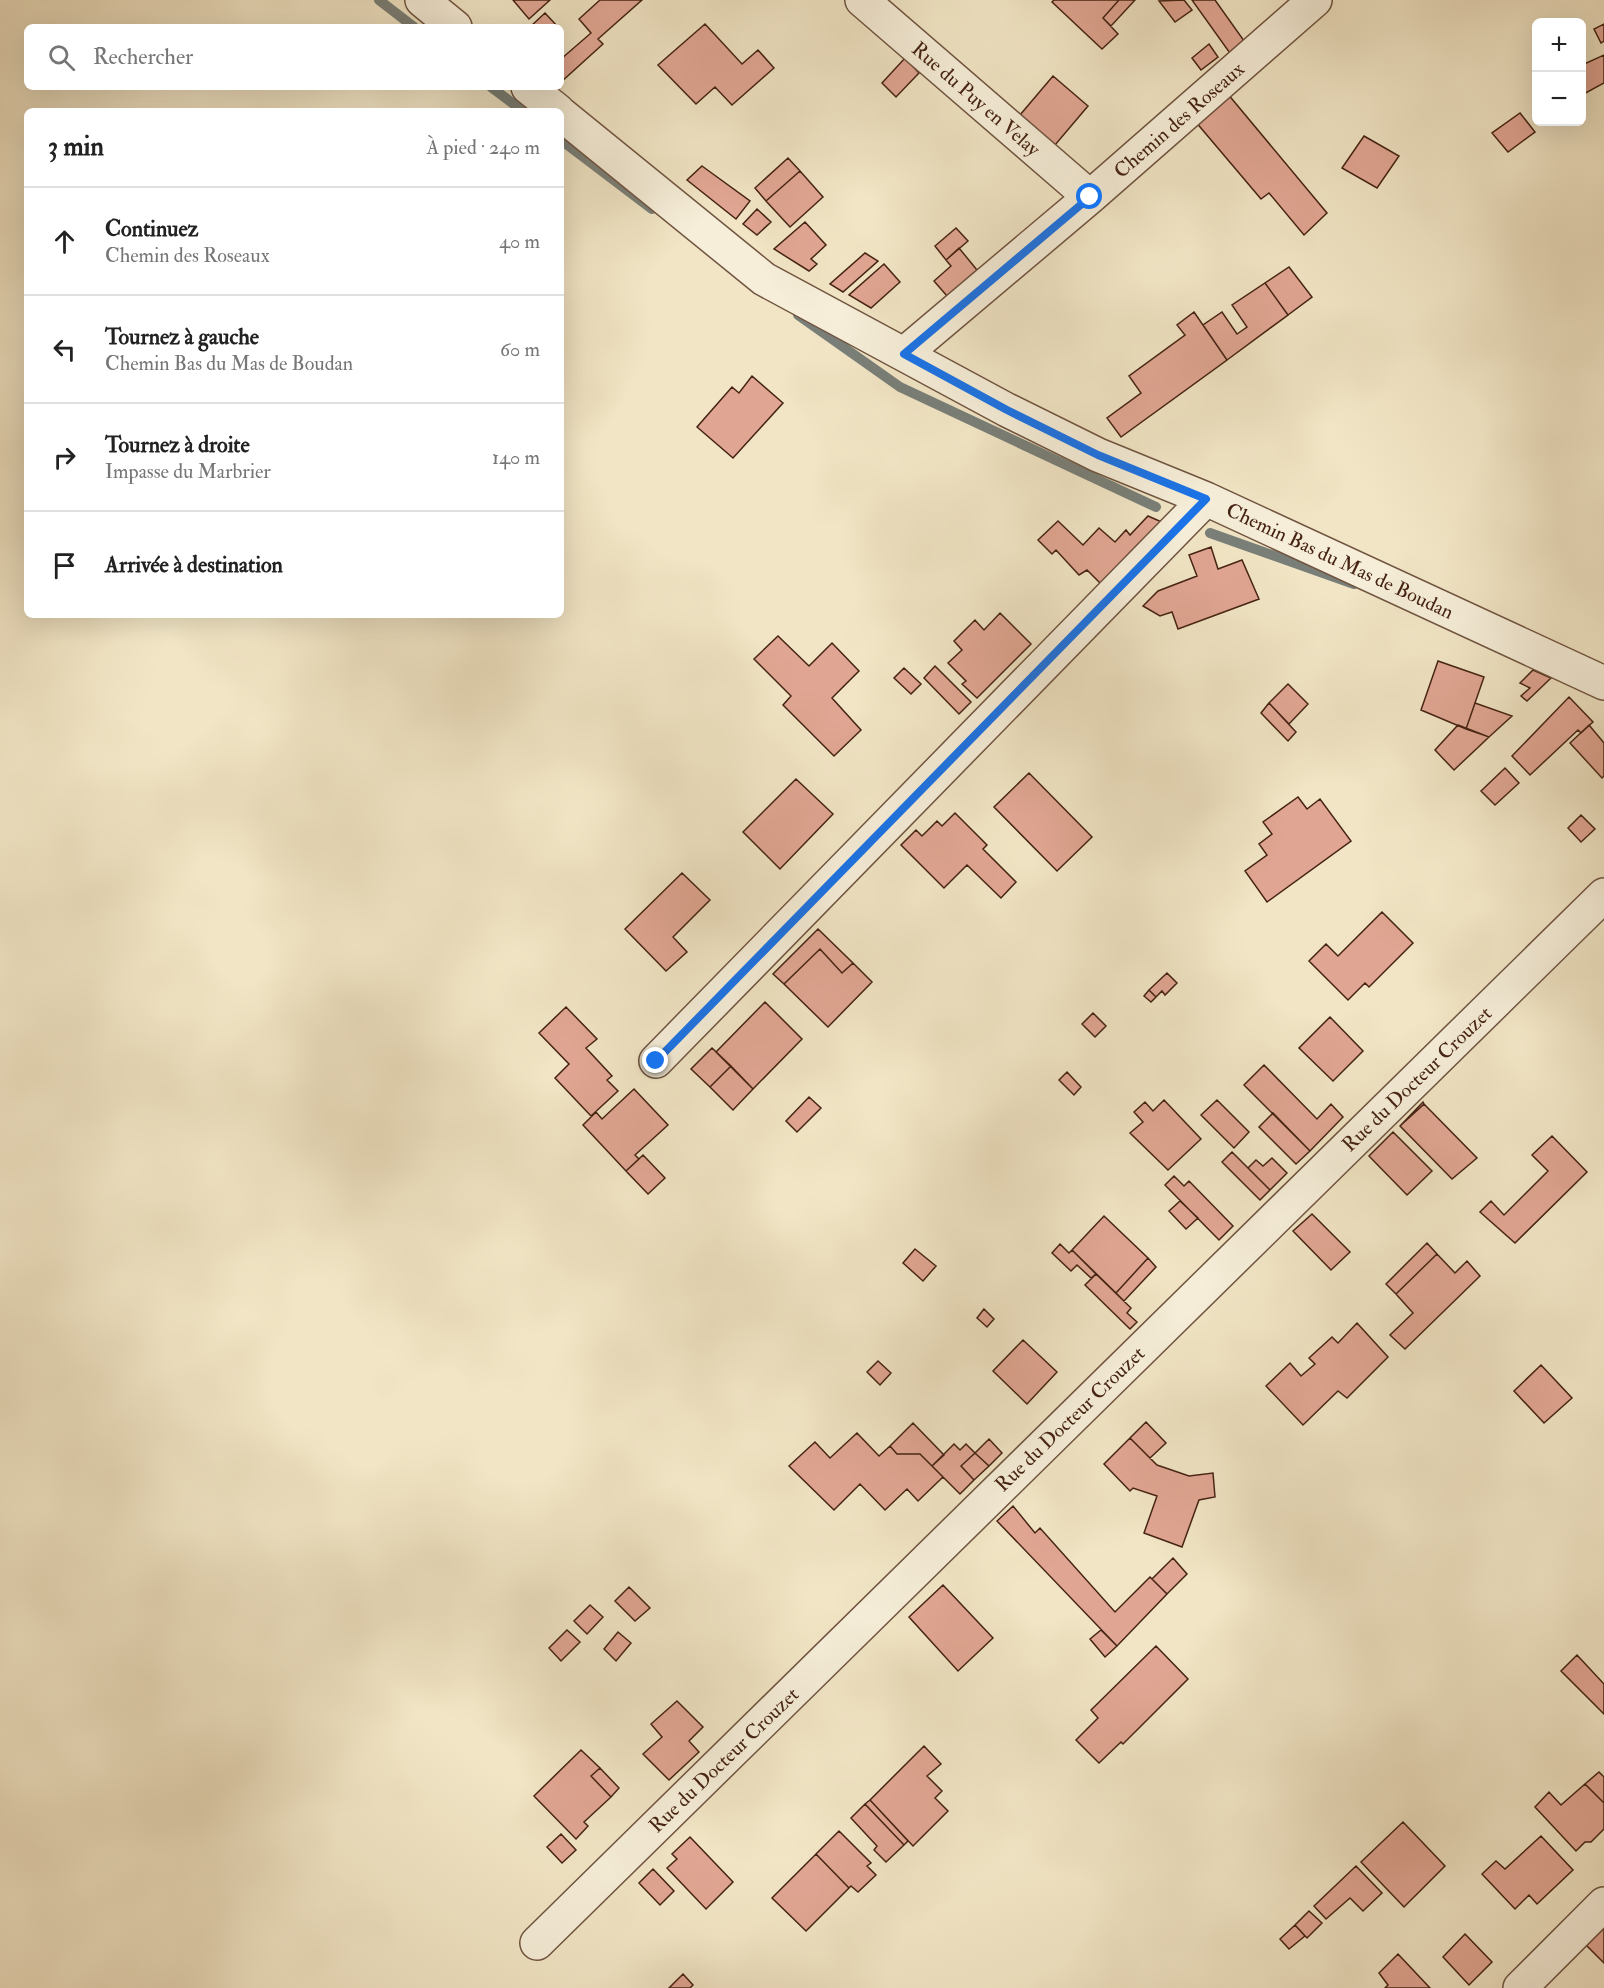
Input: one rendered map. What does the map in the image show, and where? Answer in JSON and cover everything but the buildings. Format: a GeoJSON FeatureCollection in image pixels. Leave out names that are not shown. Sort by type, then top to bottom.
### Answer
{"type":"FeatureCollection","features":[{"type":"Feature","properties":{"kind":"street"},"geometry":{"type":"LineString","coordinates":[[422,0],[451,24]]}},
{"type":"Feature","properties":{"kind":"street","name":"Rue du Puy en Velay"},"geometry":{"type":"LineString","coordinates":[[862,0],[1090,197]]}},
{"type":"Feature","properties":{"kind":"street","name":"Chemin des Roseaux"},"geometry":{"type":"LineString","coordinates":[[904,354],[1090,197],[1315,0]]}},
{"type":"Feature","properties":{"kind":"street","name":"Chemin Bas du Mas de Boudan"},"geometry":{"type":"LineString","coordinates":[[532,90],[554,108]]}},
{"type":"Feature","properties":{"kind":"street","name":"Chemin Bas du Mas de Boudan"},"geometry":{"type":"LineString","coordinates":[[564,116],[764,279],[1007,410],[1098,455],[1206,499],[1604,683]]}},
{"type":"Feature","properties":{"kind":"street"},"geometry":{"type":"LineString","coordinates":[[656,1061],[1206,499]]}},
{"type":"Feature","properties":{"kind":"street","name":"Rue du Docteur Crouzet"},"geometry":{"type":"LineString","coordinates":[[537,1943],[1604,895]]}},
{"type":"Feature","properties":{"kind":"street"},"geometry":{"type":"LineString","coordinates":[[1520,1988],[1604,1905]]}},
{"type":"Feature","properties":{"kind":"waterway"},"geometry":{"type":"LineString","coordinates":[[379,0],[410,24]]}},
{"type":"Feature","properties":{"kind":"waterway"},"geometry":{"type":"LineString","coordinates":[[495,90],[519,108]]}},
{"type":"Feature","properties":{"kind":"waterway"},"geometry":{"type":"LineString","coordinates":[[564,142],[652,209]]}},
{"type":"Feature","properties":{"kind":"waterway"},"geometry":{"type":"LineString","coordinates":[[798,315],[900,387],[1156,507]]}},
{"type":"Feature","properties":{"kind":"waterway"},"geometry":{"type":"LineString","coordinates":[[1210,533],[1354,584]]}},
{"type":"Feature","properties":{"kind":"route"},"geometry":{"type":"LineString","coordinates":[[656,1061],[1206,499],[1098,455],[1007,410],[904,354],[1090,197]]}}]}
